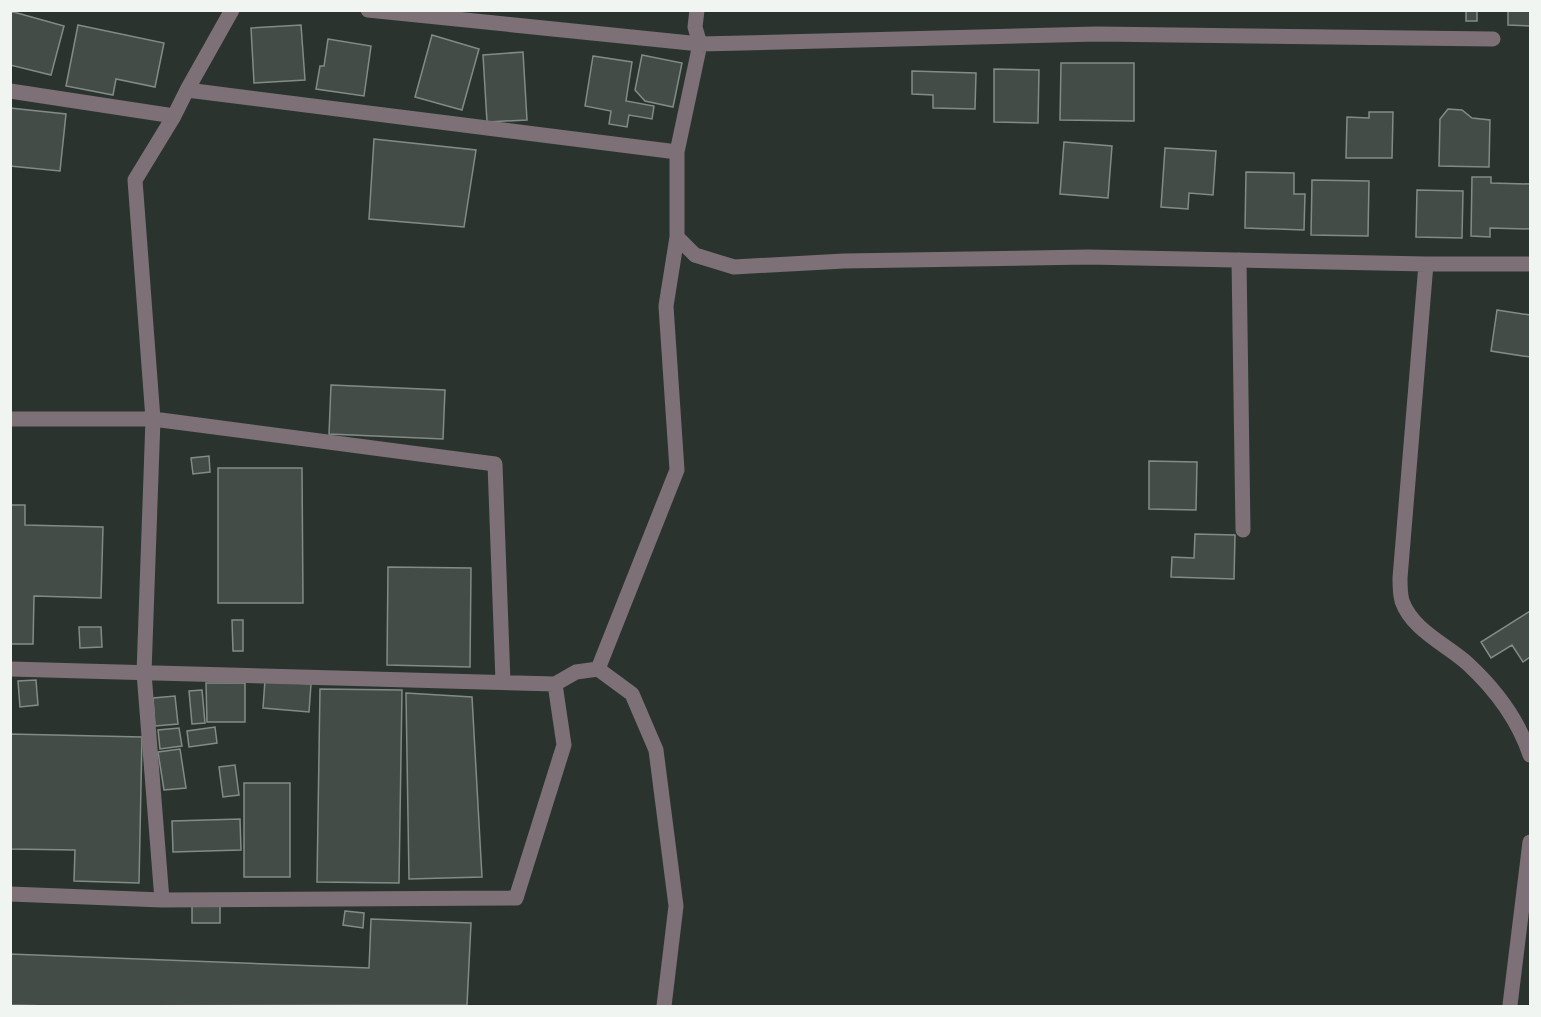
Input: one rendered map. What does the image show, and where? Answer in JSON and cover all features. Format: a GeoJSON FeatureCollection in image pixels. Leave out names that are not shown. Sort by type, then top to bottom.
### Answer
{"type":"FeatureCollection","features":[{"type":"Feature","properties":{"kind":"street"},"geometry":{"type":"LineString","coordinates":[[162,900],[144,673],[153,418],[135,180],[174,116],[232,10]]}},
{"type":"Feature","properties":{"kind":"street"},"geometry":{"type":"LineString","coordinates":[[368,10],[699,44],[1097,34],[1492,39]]}},
{"type":"Feature","properties":{"kind":"street"},"geometry":{"type":"LineString","coordinates":[[598,669],[677,470],[666,306],[677,237],[677,152],[699,44],[694,27],[697,10]]}},
{"type":"Feature","properties":{"kind":"street"},"geometry":{"type":"LineString","coordinates":[[187,90],[677,152]]}},
{"type":"Feature","properties":{"kind":"street"},"geometry":{"type":"LineString","coordinates":[[10,91],[174,116]]}},
{"type":"Feature","properties":{"kind":"street"},"geometry":{"type":"LineString","coordinates":[[677,237],[695,255],[734,267],[844,261],[1088,257],[1530,264]]}},
{"type":"Feature","properties":{"kind":"street"},"geometry":{"type":"LineString","coordinates":[[1239,260],[1243,530]]}},
{"type":"Feature","properties":{"kind":"street"},"geometry":{"type":"LineString","coordinates":[[1426,264],[1400,578],[1401,598],[1407,613],[1437,642],[1467,663],[1489,685],[1510,712],[1523,734],[1530,755]]}},
{"type":"Feature","properties":{"kind":"street"},"geometry":{"type":"LineString","coordinates":[[10,419],[153,418],[495,464],[503,682]]}},
{"type":"Feature","properties":{"kind":"street"},"geometry":{"type":"LineString","coordinates":[[10,669],[555,684],[576,672],[598,669],[632,694],[656,750],[676,906],[663,1006]]}},
{"type":"Feature","properties":{"kind":"street"},"geometry":{"type":"LineString","coordinates":[[10,894],[162,900],[516,898],[564,745],[555,684]]}},
{"type":"Feature","properties":{"kind":"street"},"geometry":{"type":"LineString","coordinates":[[1510,1005],[1530,842]]}},
{"type":"Feature","properties":{"kind":"building"},"geometry":{"type":"Polygon","coordinates":[[[1466,10],[1477,10],[1477,21],[1466,21],[1466,10]]]}},
{"type":"Feature","properties":{"kind":"building"},"geometry":{"type":"Polygon","coordinates":[[[1508,10],[1530,10],[1530,26],[1508,25],[1508,10]]]}},
{"type":"Feature","properties":{"kind":"building"},"geometry":{"type":"Polygon","coordinates":[[[10,11],[64,26],[51,75],[10,65],[10,11]]]}},
{"type":"Feature","properties":{"kind":"building"},"geometry":{"type":"Polygon","coordinates":[[[78,25],[164,43],[155,87],[116,79],[113,95],[66,86],[78,25]]]}},
{"type":"Feature","properties":{"kind":"building"},"geometry":{"type":"Polygon","coordinates":[[[301,25],[305,80],[254,83],[251,28],[301,25]]]}},
{"type":"Feature","properties":{"kind":"building"},"geometry":{"type":"Polygon","coordinates":[[[432,35],[479,49],[462,110],[415,97],[432,35]]]}},
{"type":"Feature","properties":{"kind":"building"},"geometry":{"type":"Polygon","coordinates":[[[328,39],[371,46],[364,96],[316,89],[320,66],[324,66],[328,39]]]}},
{"type":"Feature","properties":{"kind":"building"},"geometry":{"type":"Polygon","coordinates":[[[523,52],[527,120],[487,122],[483,55],[523,52]]]}},
{"type":"Feature","properties":{"kind":"building"},"geometry":{"type":"Polygon","coordinates":[[[642,55],[682,63],[673,107],[645,101],[635,90],[642,55]]]}},
{"type":"Feature","properties":{"kind":"building"},"geometry":{"type":"Polygon","coordinates":[[[593,56],[632,62],[626,101],[654,106],[652,119],[629,115],[627,127],[609,124],[611,111],[585,106],[593,56]]]}},
{"type":"Feature","properties":{"kind":"building"},"geometry":{"type":"Polygon","coordinates":[[[1061,63],[1134,63],[1134,121],[1060,120],[1061,63]]]}},
{"type":"Feature","properties":{"kind":"building"},"geometry":{"type":"Polygon","coordinates":[[[994,69],[1039,70],[1038,123],[994,122],[994,69]]]}},
{"type":"Feature","properties":{"kind":"building"},"geometry":{"type":"Polygon","coordinates":[[[912,71],[976,73],[975,109],[933,108],[933,95],[912,94],[912,71]]]}},
{"type":"Feature","properties":{"kind":"building"},"geometry":{"type":"Polygon","coordinates":[[[10,108],[66,114],[60,171],[10,166],[10,108]]]}},
{"type":"Feature","properties":{"kind":"building"},"geometry":{"type":"Polygon","coordinates":[[[1448,109],[1462,110],[1472,118],[1490,120],[1489,167],[1439,166],[1440,119],[1448,109]]]}},
{"type":"Feature","properties":{"kind":"building"},"geometry":{"type":"Polygon","coordinates":[[[1369,112],[1393,112],[1392,158],[1346,158],[1347,117],[1369,118],[1369,112]]]}},
{"type":"Feature","properties":{"kind":"building"},"geometry":{"type":"Polygon","coordinates":[[[374,139],[476,150],[464,227],[369,219],[374,139]]]}},
{"type":"Feature","properties":{"kind":"building"},"geometry":{"type":"Polygon","coordinates":[[[1064,142],[1112,146],[1108,198],[1060,194],[1064,142]]]}},
{"type":"Feature","properties":{"kind":"building"},"geometry":{"type":"Polygon","coordinates":[[[1165,148],[1216,151],[1213,195],[1189,193],[1188,209],[1161,207],[1165,148]]]}},
{"type":"Feature","properties":{"kind":"building"},"geometry":{"type":"Polygon","coordinates":[[[1246,172],[1294,173],[1294,194],[1305,194],[1304,230],[1245,228],[1246,172]]]}},
{"type":"Feature","properties":{"kind":"building"},"geometry":{"type":"Polygon","coordinates":[[[1472,177],[1491,177],[1491,183],[1530,184],[1530,229],[1490,228],[1490,237],[1471,236],[1472,177]]]}},
{"type":"Feature","properties":{"kind":"building"},"geometry":{"type":"Polygon","coordinates":[[[1312,180],[1369,181],[1368,236],[1311,235],[1312,180]]]}},
{"type":"Feature","properties":{"kind":"building"},"geometry":{"type":"Polygon","coordinates":[[[1417,190],[1463,191],[1462,238],[1416,237],[1417,190]]]}},
{"type":"Feature","properties":{"kind":"building"},"geometry":{"type":"Polygon","coordinates":[[[1497,310],[1530,315],[1530,357],[1491,351],[1497,310]]]}},
{"type":"Feature","properties":{"kind":"building"},"geometry":{"type":"Polygon","coordinates":[[[331,385],[445,390],[443,439],[329,434],[331,385]]]}},
{"type":"Feature","properties":{"kind":"building"},"geometry":{"type":"Polygon","coordinates":[[[209,456],[210,472],[193,474],[191,458],[209,456]]]}},
{"type":"Feature","properties":{"kind":"building"},"geometry":{"type":"Polygon","coordinates":[[[1149,461],[1197,462],[1196,510],[1149,509],[1149,461]]]}},
{"type":"Feature","properties":{"kind":"building"},"geometry":{"type":"Polygon","coordinates":[[[218,468],[302,468],[303,603],[218,603],[218,468]]]}},
{"type":"Feature","properties":{"kind":"building"},"geometry":{"type":"Polygon","coordinates":[[[10,505],[25,505],[25,525],[103,527],[101,598],[34,596],[33,644],[10,644],[10,505]]]}},
{"type":"Feature","properties":{"kind":"building"},"geometry":{"type":"Polygon","coordinates":[[[1195,534],[1235,535],[1234,579],[1171,577],[1172,557],[1194,558],[1195,534]]]}},
{"type":"Feature","properties":{"kind":"building"},"geometry":{"type":"Polygon","coordinates":[[[388,567],[471,568],[470,667],[387,665],[388,567]]]}},
{"type":"Feature","properties":{"kind":"building"},"geometry":{"type":"Polygon","coordinates":[[[1530,611],[1530,657],[1523,662],[1512,645],[1491,658],[1481,642],[1530,611]]]}},
{"type":"Feature","properties":{"kind":"building"},"geometry":{"type":"Polygon","coordinates":[[[232,620],[243,620],[243,651],[233,651],[232,620]]]}},
{"type":"Feature","properties":{"kind":"building"},"geometry":{"type":"Polygon","coordinates":[[[79,627],[101,627],[102,647],[80,648],[79,627]]]}},
{"type":"Feature","properties":{"kind":"building"},"geometry":{"type":"Polygon","coordinates":[[[36,680],[38,705],[20,707],[18,681],[36,680]]]}},
{"type":"Feature","properties":{"kind":"building"},"geometry":{"type":"Polygon","coordinates":[[[265,680],[311,684],[309,712],[263,708],[265,680]]]}},
{"type":"Feature","properties":{"kind":"building"},"geometry":{"type":"Polygon","coordinates":[[[206,683],[245,683],[245,722],[207,722],[206,683]]]}},
{"type":"Feature","properties":{"kind":"building"},"geometry":{"type":"Polygon","coordinates":[[[320,689],[402,690],[399,883],[317,882],[320,689]]]}},
{"type":"Feature","properties":{"kind":"building"},"geometry":{"type":"Polygon","coordinates":[[[202,690],[205,723],[192,724],[189,691],[202,690]]]}},
{"type":"Feature","properties":{"kind":"building"},"geometry":{"type":"Polygon","coordinates":[[[406,693],[472,697],[482,877],[409,879],[406,693]]]}},
{"type":"Feature","properties":{"kind":"building"},"geometry":{"type":"Polygon","coordinates":[[[175,696],[178,724],[155,726],[153,698],[175,696]]]}},
{"type":"Feature","properties":{"kind":"building"},"geometry":{"type":"Polygon","coordinates":[[[215,727],[217,743],[189,747],[187,731],[215,727]]]}},
{"type":"Feature","properties":{"kind":"building"},"geometry":{"type":"Polygon","coordinates":[[[179,728],[182,746],[160,749],[158,730],[179,728]]]}},
{"type":"Feature","properties":{"kind":"building"},"geometry":{"type":"Polygon","coordinates":[[[10,734],[142,737],[139,883],[74,881],[75,850],[10,849],[10,734]]]}},
{"type":"Feature","properties":{"kind":"building"},"geometry":{"type":"Polygon","coordinates":[[[180,749],[186,788],[164,790],[158,752],[180,749]]]}},
{"type":"Feature","properties":{"kind":"building"},"geometry":{"type":"Polygon","coordinates":[[[235,765],[239,795],[223,797],[219,767],[235,765]]]}},
{"type":"Feature","properties":{"kind":"building"},"geometry":{"type":"Polygon","coordinates":[[[244,783],[290,783],[290,877],[244,877],[244,783]]]}},
{"type":"Feature","properties":{"kind":"building"},"geometry":{"type":"Polygon","coordinates":[[[240,819],[241,850],[173,852],[172,821],[240,819]]]}},
{"type":"Feature","properties":{"kind":"building"},"geometry":{"type":"Polygon","coordinates":[[[192,904],[220,905],[220,923],[192,923],[192,904]]]}},
{"type":"Feature","properties":{"kind":"building"},"geometry":{"type":"Polygon","coordinates":[[[345,911],[364,913],[363,928],[343,925],[345,911]]]}},
{"type":"Feature","properties":{"kind":"building"},"geometry":{"type":"Polygon","coordinates":[[[371,919],[471,923],[467,1005],[10,1005],[10,954],[369,968],[371,919]]]}}]}
